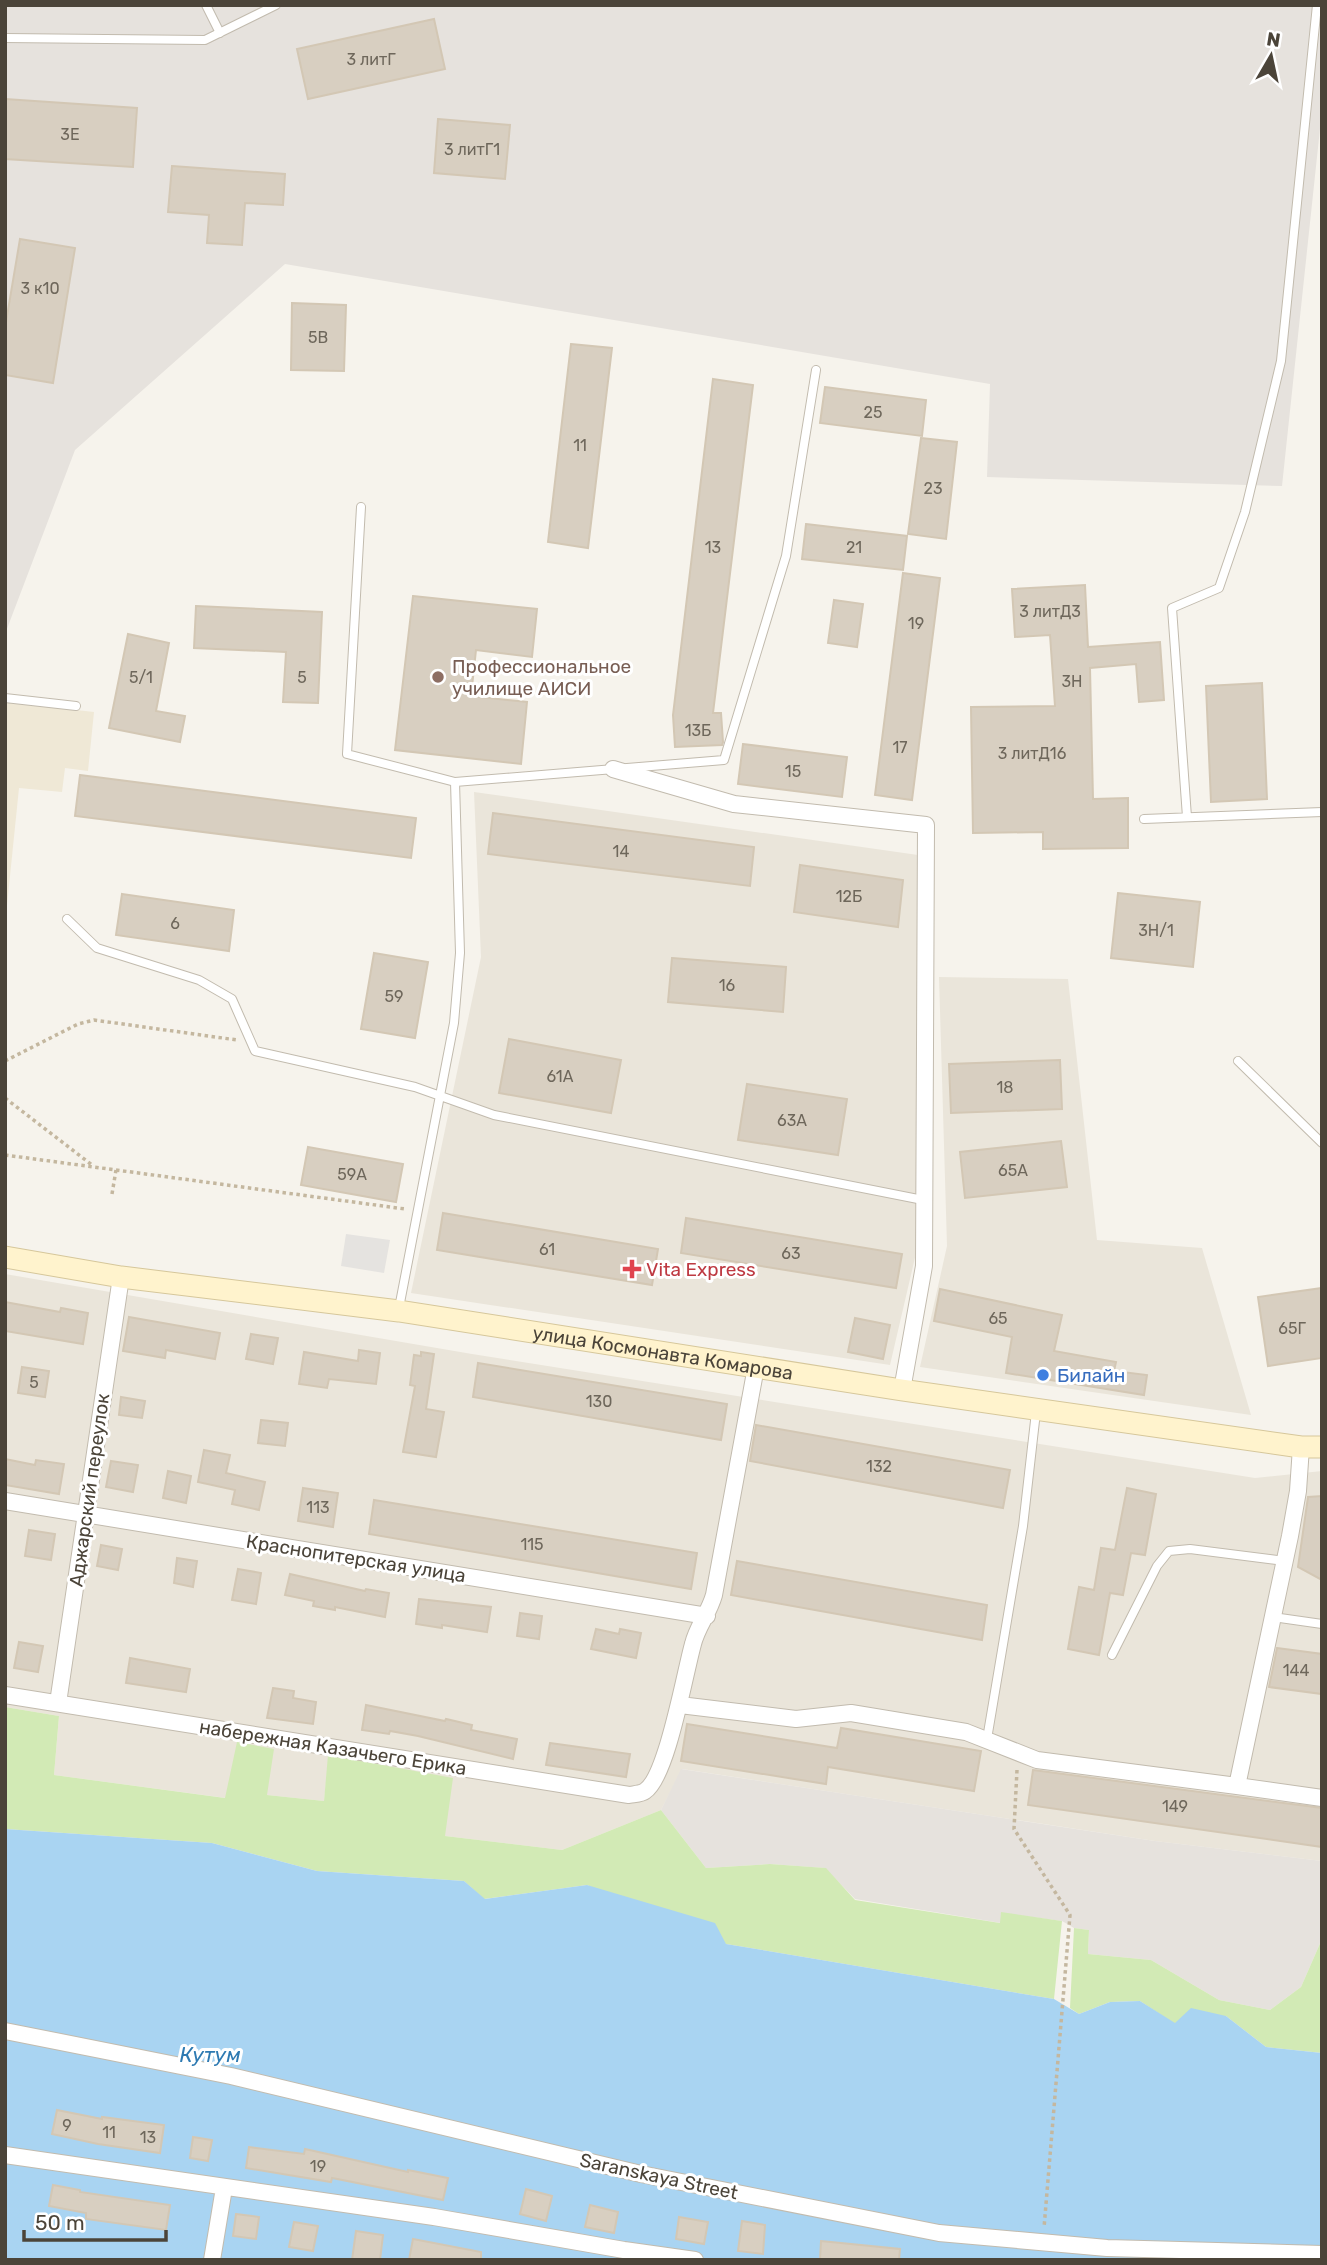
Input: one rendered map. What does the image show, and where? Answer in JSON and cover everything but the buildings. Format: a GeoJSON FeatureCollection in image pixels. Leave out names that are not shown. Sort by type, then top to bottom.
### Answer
{"type":"FeatureCollection","features":[{"type":"Feature","properties":{"kind":"main road","name":"улица Космонавта Комарова"},"geometry":{"type":"LineString","coordinates":[[5,1257],[121,1277],[399,1311],[902,1390],[1311,1447]]}},
{"type":"Feature","properties":{"kind":"street"},"geometry":{"type":"LineString","coordinates":[[613,769],[734,804],[926,825],[924,1266],[902,1390]]}},
{"type":"Feature","properties":{"kind":"street","name":"Аджарский переулок"},"geometry":{"type":"LineString","coordinates":[[58,1703],[121,1277]]}},
{"type":"Feature","properties":{"kind":"street"},"geometry":{"type":"LineString","coordinates":[[756,1367],[714,1595],[707,1616],[696,1633],[680,1705],[796,1719],[851,1713],[966,1732],[1037,1760],[1322,1798]]}},
{"type":"Feature","properties":{"kind":"street"},"geometry":{"type":"LineString","coordinates":[[1237,1786],[1298,1491],[1311,1447]]}},
{"type":"Feature","properties":{"kind":"street","name":"Краснопитерская улица"},"geometry":{"type":"LineString","coordinates":[[5,1501],[707,1616]]}},
{"type":"Feature","properties":{"kind":"street","name":"набережная Казачьего Ерика"},"geometry":{"type":"LineString","coordinates":[[5,1695],[629,1795],[645,1791],[655,1780],[680,1705]]}},
{"type":"Feature","properties":{"kind":"street","name":"Saranskaya Street"},"geometry":{"type":"LineString","coordinates":[[5,2031],[231,2076],[641,2174],[939,2233],[1050,2250],[1107,2248],[1322,2254]]}},
{"type":"Feature","properties":{"kind":"street"},"geometry":{"type":"LineString","coordinates":[[5,2155],[434,2217],[623,2255],[695,2260]]}},
{"type":"Feature","properties":{"kind":"street"},"geometry":{"type":"LineString","coordinates":[[212,2260],[224,2188]]}},
{"type":"Feature","properties":{"kind":"lane"},"geometry":{"type":"LineString","coordinates":[[206,5],[220,33]]}},
{"type":"Feature","properties":{"kind":"lane"},"geometry":{"type":"LineString","coordinates":[[5,38],[205,40],[276,5]]}},
{"type":"Feature","properties":{"kind":"lane"},"geometry":{"type":"LineString","coordinates":[[1187,817],[1172,608],[1219,588],[1245,512],[1281,361],[1317,5]]}},
{"type":"Feature","properties":{"kind":"lane"},"geometry":{"type":"LineString","coordinates":[[361,507],[347,754],[455,782],[724,760],[786,556],[816,370]]}},
{"type":"Feature","properties":{"kind":"lane"},"geometry":{"type":"LineString","coordinates":[[5,698],[76,706]]}},
{"type":"Feature","properties":{"kind":"lane"},"geometry":{"type":"LineString","coordinates":[[399,1311],[454,1023],[460,953],[455,782]]}},
{"type":"Feature","properties":{"kind":"lane"},"geometry":{"type":"LineString","coordinates":[[1144,819],[1322,812]]}},
{"type":"Feature","properties":{"kind":"lane"},"geometry":{"type":"LineString","coordinates":[[67,919],[97,948],[199,980],[232,999],[254,1051],[385,1080],[494,1115],[923,1200]]}},
{"type":"Feature","properties":{"kind":"lane"},"geometry":{"type":"LineString","coordinates":[[1238,1061],[1322,1143]]}},
{"type":"Feature","properties":{"kind":"lane"},"geometry":{"type":"LineString","coordinates":[[988,1739],[1023,1526],[1037,1409]]}},
{"type":"Feature","properties":{"kind":"lane"},"geometry":{"type":"LineString","coordinates":[[1112,1656],[1157,1566],[1169,1551],[1190,1549],[1285,1560]]}},
{"type":"Feature","properties":{"kind":"lane"},"geometry":{"type":"LineString","coordinates":[[1273,1617],[1322,1624]]}},
{"type":"Feature","properties":{"kind":"path"},"geometry":{"type":"LineString","coordinates":[[5,1061],[78,1024],[94,1020],[251,1041]]}},
{"type":"Feature","properties":{"kind":"path"},"geometry":{"type":"LineString","coordinates":[[5,1098],[93,1167]]}},
{"type":"Feature","properties":{"kind":"path"},"geometry":{"type":"LineString","coordinates":[[5,1155],[418,1211]]}},
{"type":"Feature","properties":{"kind":"path"},"geometry":{"type":"LineString","coordinates":[[112,1194],[116,1170]]}},
{"type":"Feature","properties":{"kind":"path"},"geometry":{"type":"LineString","coordinates":[[1017,1752],[1014,1829],[1070,1915],[1046,2201],[1050,2250]]}},
{"type":"Feature","properties":{"kind":"shaded area"},"geometry":{"type":"Polygon","coordinates":[[[5,5],[1322,5],[1322,110],[1282,486],[987,477],[990,384],[285,264],[75,450],[5,634],[5,5]]]}},
{"type":"Feature","properties":{"kind":"shaded area"},"geometry":{"type":"Polygon","coordinates":[[[5,702],[94,712],[88,771],[65,768],[62,792],[19,788],[6,915],[5,702]]]}},
{"type":"Feature","properties":{"kind":"shaded area"},"geometry":{"type":"Polygon","coordinates":[[[474,792],[918,855],[917,1249],[890,1365],[411,1293],[481,957],[474,792]]]}},
{"type":"Feature","properties":{"kind":"shaded area"},"geometry":{"type":"Polygon","coordinates":[[[939,977],[1068,979],[1097,1240],[1202,1248],[1251,1415],[920,1367],[947,1246],[939,977]]]}},
{"type":"Feature","properties":{"kind":"shaded area"},"geometry":{"type":"Polygon","coordinates":[[[346,1234],[390,1240],[384,1273],[341,1266],[346,1234]]]}},
{"type":"Feature","properties":{"kind":"shaded area"},"geometry":{"type":"Polygon","coordinates":[[[5,1274],[472,1354],[1255,1478],[1322,1471],[1322,1861],[1155,1841],[682,1769],[661,1810],[562,1850],[445,1836],[329,1755],[324,1801],[267,1795],[238,1742],[226,1798],[54,1775],[59,1716],[5,1707],[5,1274]]]}},
{"type":"Feature","properties":{"kind":"shaded area"},"geometry":{"type":"Polygon","coordinates":[[[681,1769],[1155,1841],[1322,1861],[1322,1939],[1301,1987],[1270,2010],[1219,2000],[1151,1960],[1088,1954],[1089,1930],[1074,1928],[1062,1921],[1001,1913],[1001,1923],[855,1899],[825,1868],[770,1864],[706,1868],[661,1810],[681,1769]]]}},
{"type":"Feature","properties":{"kind":"green space"},"geometry":{"type":"Polygon","coordinates":[[[5,1707],[59,1716],[54,1775],[225,1798],[237,1742],[274,1749],[267,1795],[324,1801],[328,1755],[453,1778],[445,1836],[562,1850],[661,1810],[706,1868],[770,1864],[826,1868],[855,1900],[1000,1923],[1001,1912],[1062,1921],[1054,1999],[726,1944],[587,1885],[484,1899],[464,1881],[317,1871],[212,1843],[5,1829],[5,1707]]]}},
{"type":"Feature","properties":{"kind":"green space"},"geometry":{"type":"Polygon","coordinates":[[[1074,1928],[1089,1930],[1088,1954],[1151,1960],[1219,2000],[1270,2010],[1301,1987],[1322,1939],[1322,2053],[1266,2047],[1226,2016],[1175,2024],[1140,2001],[1110,2002],[1079,2014],[1070,2008],[1074,1928]]]}},
{"type":"Feature","properties":{"kind":"water","name":"Кутум"},"geometry":{"type":"Polygon","coordinates":[[[5,1829],[212,1843],[317,1871],[464,1881],[485,1899],[587,1885],[715,1923],[726,1944],[1054,1999],[1079,2014],[1110,2002],[1140,2001],[1175,2023],[1191,2008],[1226,2016],[1266,2047],[1322,2053],[1322,2260],[5,2260],[5,1829]]]}},
{"type":"Feature","properties":{"kind":"place","name":"Профессиональное училище АИСИ"},"geometry":{"type":"Point","coordinates":[438,677]}},
{"type":"Feature","properties":{"kind":"place","name":"Vita Express"},"geometry":{"type":"Point","coordinates":[632,1269]}},
{"type":"Feature","properties":{"kind":"place","name":"Билайн"},"geometry":{"type":"Point","coordinates":[1043,1375]}}]}
